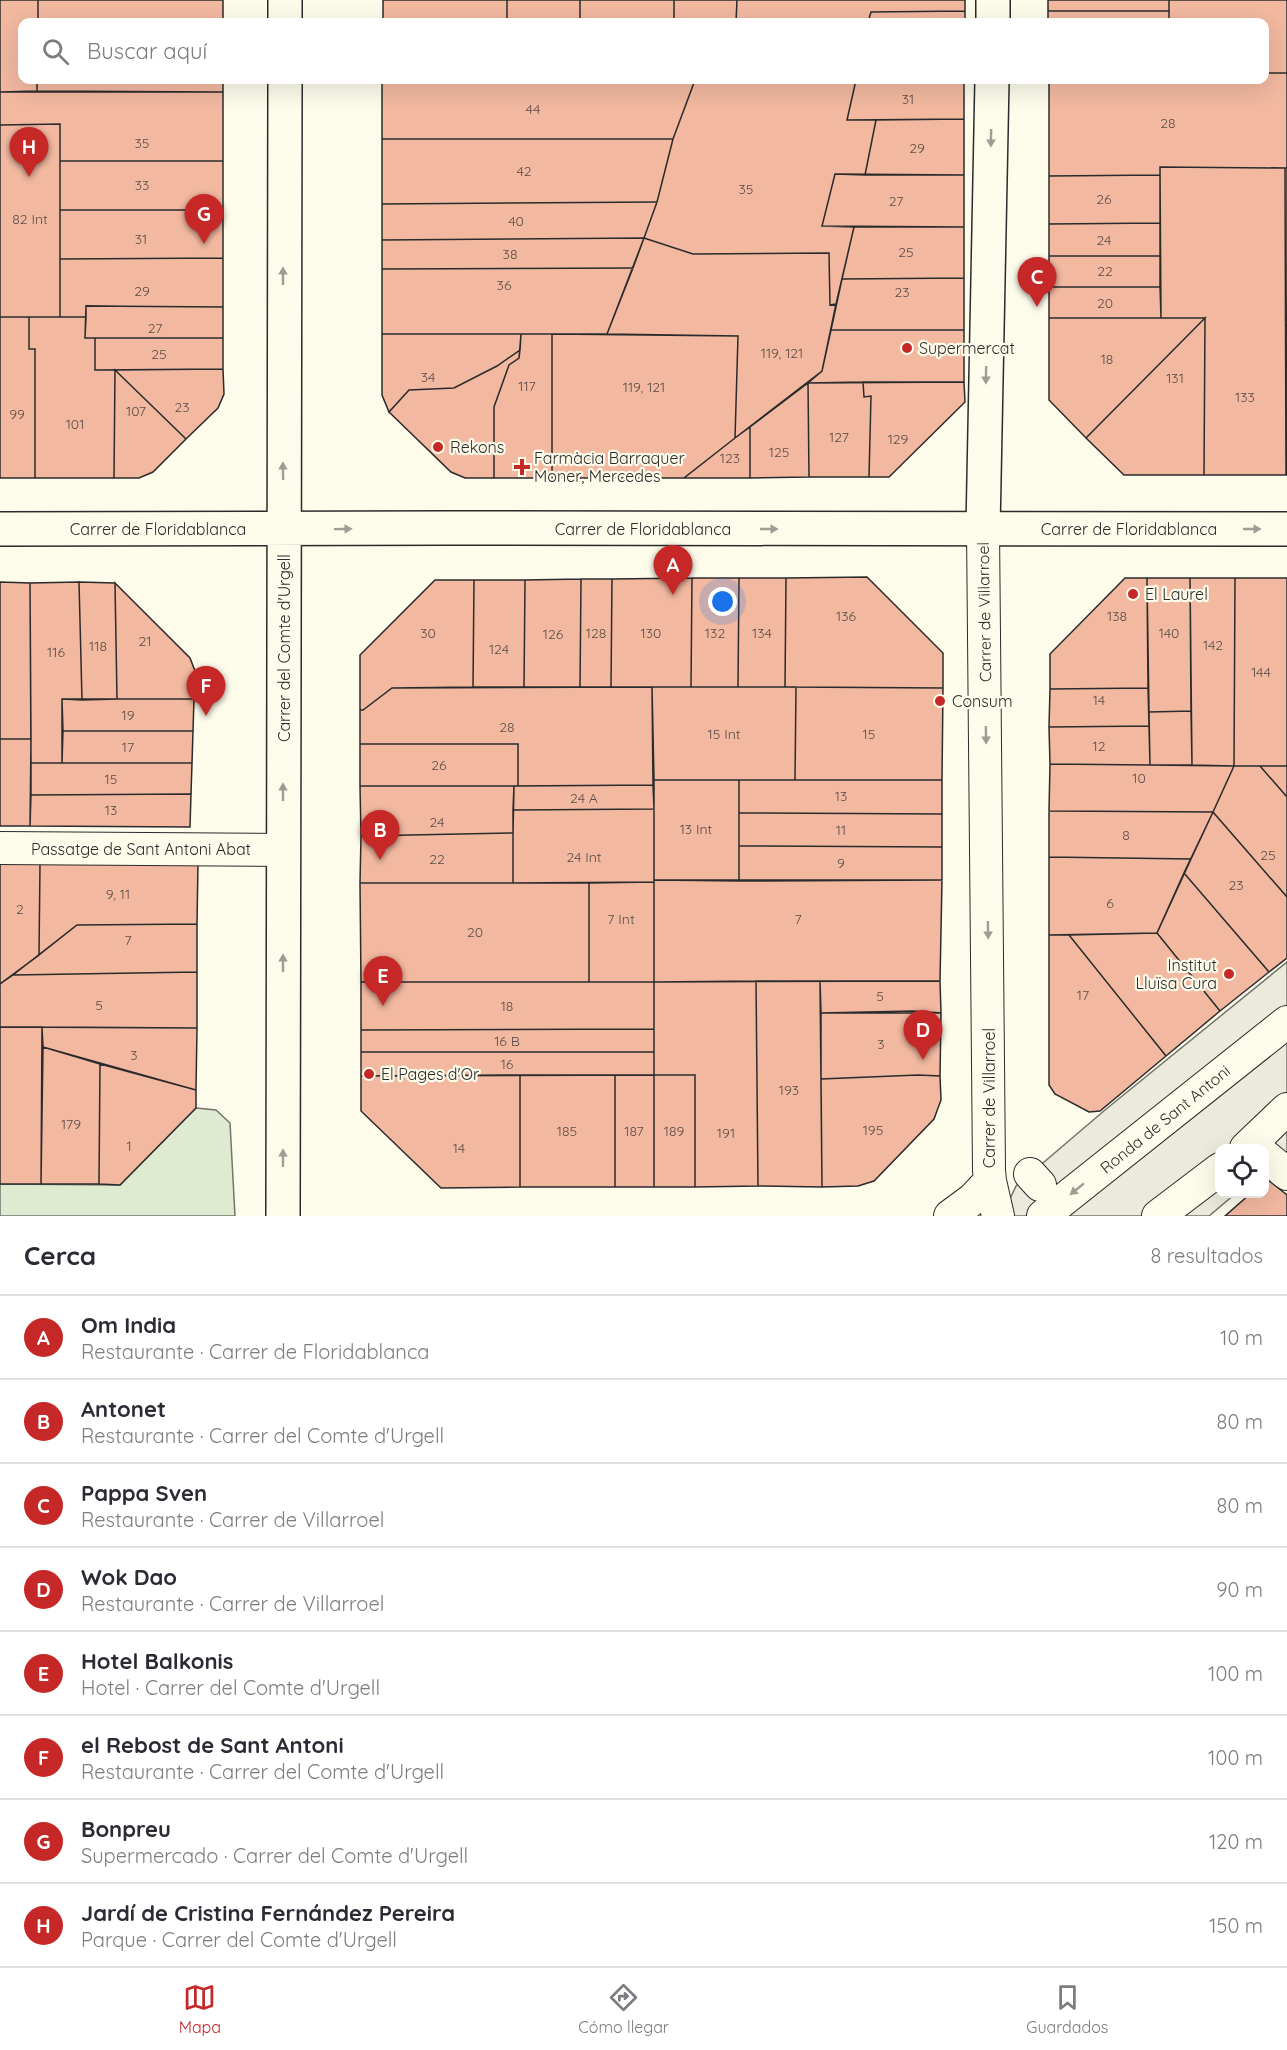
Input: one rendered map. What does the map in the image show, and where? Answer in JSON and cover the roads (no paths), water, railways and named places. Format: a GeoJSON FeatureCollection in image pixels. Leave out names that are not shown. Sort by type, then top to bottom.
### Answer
{"type":"FeatureCollection","features":[{"type":"Feature","properties":{"kind":"street"},"geometry":{"type":"LineString","coordinates":[[285,0],[285,18]]}},
{"type":"Feature","properties":{"kind":"street"},"geometry":{"type":"LineString","coordinates":[[993,0],[993,18]]}},
{"type":"Feature","properties":{"kind":"street","name":"Carrer del Comte d'Urgell"},"geometry":{"type":"LineString","coordinates":[[283,1216],[284,530],[282,399],[285,84]]}},
{"type":"Feature","properties":{"kind":"street","name":"Carrer de Villarroel"},"geometry":{"type":"LineString","coordinates":[[992,84],[984,529],[1015,1195]]}},
{"type":"Feature","properties":{"kind":"street","name":"Carrer de Floridablanca"},"geometry":{"type":"LineString","coordinates":[[0,530],[1287,529]]}},
{"type":"Feature","properties":{"kind":"street","name":"Passatge de Sant Antoni Abat"},"geometry":{"type":"LineString","coordinates":[[0,848],[283,850]]}},
{"type":"Feature","properties":{"kind":"street","name":"Ronda de Sant Antoni"},"geometry":{"type":"LineString","coordinates":[[1043,1216],[1287,1022]]}},
{"type":"Feature","properties":{"kind":"street"},"geometry":{"type":"LineString","coordinates":[[1259,1144],[1287,1109]]}},
{"type":"Feature","properties":{"kind":"street"},"geometry":{"type":"LineString","coordinates":[[1269,1160],[1287,1174]]}},
{"type":"Feature","properties":{"kind":"street"},"geometry":{"type":"LineString","coordinates":[[1158,1216],[1215,1173]]}},
{"type":"Feature","properties":{"kind":"street"},"geometry":{"type":"LineString","coordinates":[[950,1216],[972,1199],[1015,1195]]}},
{"type":"Feature","properties":{"kind":"place","name":"Jardí de Cristina Fernández Pereira"},"geometry":{"type":"Point","coordinates":[29,177]}},
{"type":"Feature","properties":{"kind":"place","name":"Bonpreu"},"geometry":{"type":"Point","coordinates":[204,244]}},
{"type":"Feature","properties":{"kind":"place","name":"Pappa Sven"},"geometry":{"type":"Point","coordinates":[1037,307]}},
{"type":"Feature","properties":{"kind":"place","name":"Supermercat"},"geometry":{"type":"Point","coordinates":[907,348]}},
{"type":"Feature","properties":{"kind":"place","name":"Rekons"},"geometry":{"type":"Point","coordinates":[438,447]}},
{"type":"Feature","properties":{"kind":"place","name":"Farmàcia Barraquer Moner, Mercedes"},"geometry":{"type":"Point","coordinates":[522,467]}},
{"type":"Feature","properties":{"kind":"place","name":"El Laurel"},"geometry":{"type":"Point","coordinates":[1133,594]}},
{"type":"Feature","properties":{"kind":"place","name":"Om India"},"geometry":{"type":"Point","coordinates":[673,595]}},
{"type":"Feature","properties":{"kind":"place","name":"Consum"},"geometry":{"type":"Point","coordinates":[940,701]}},
{"type":"Feature","properties":{"kind":"place","name":"el Rebost de Sant Antoni"},"geometry":{"type":"Point","coordinates":[206,716]}},
{"type":"Feature","properties":{"kind":"place","name":"Antonet"},"geometry":{"type":"Point","coordinates":[380,860]}},
{"type":"Feature","properties":{"kind":"place","name":"Institut Lluïsa Cura"},"geometry":{"type":"Point","coordinates":[1229,974]}},
{"type":"Feature","properties":{"kind":"place","name":"Hotel Balkonis"},"geometry":{"type":"Point","coordinates":[383,1006]}},
{"type":"Feature","properties":{"kind":"place","name":"Wok Dao"},"geometry":{"type":"Point","coordinates":[923,1060]}},
{"type":"Feature","properties":{"kind":"place","name":"El Pages d'Or"},"geometry":{"type":"Point","coordinates":[369,1074]}}]}
